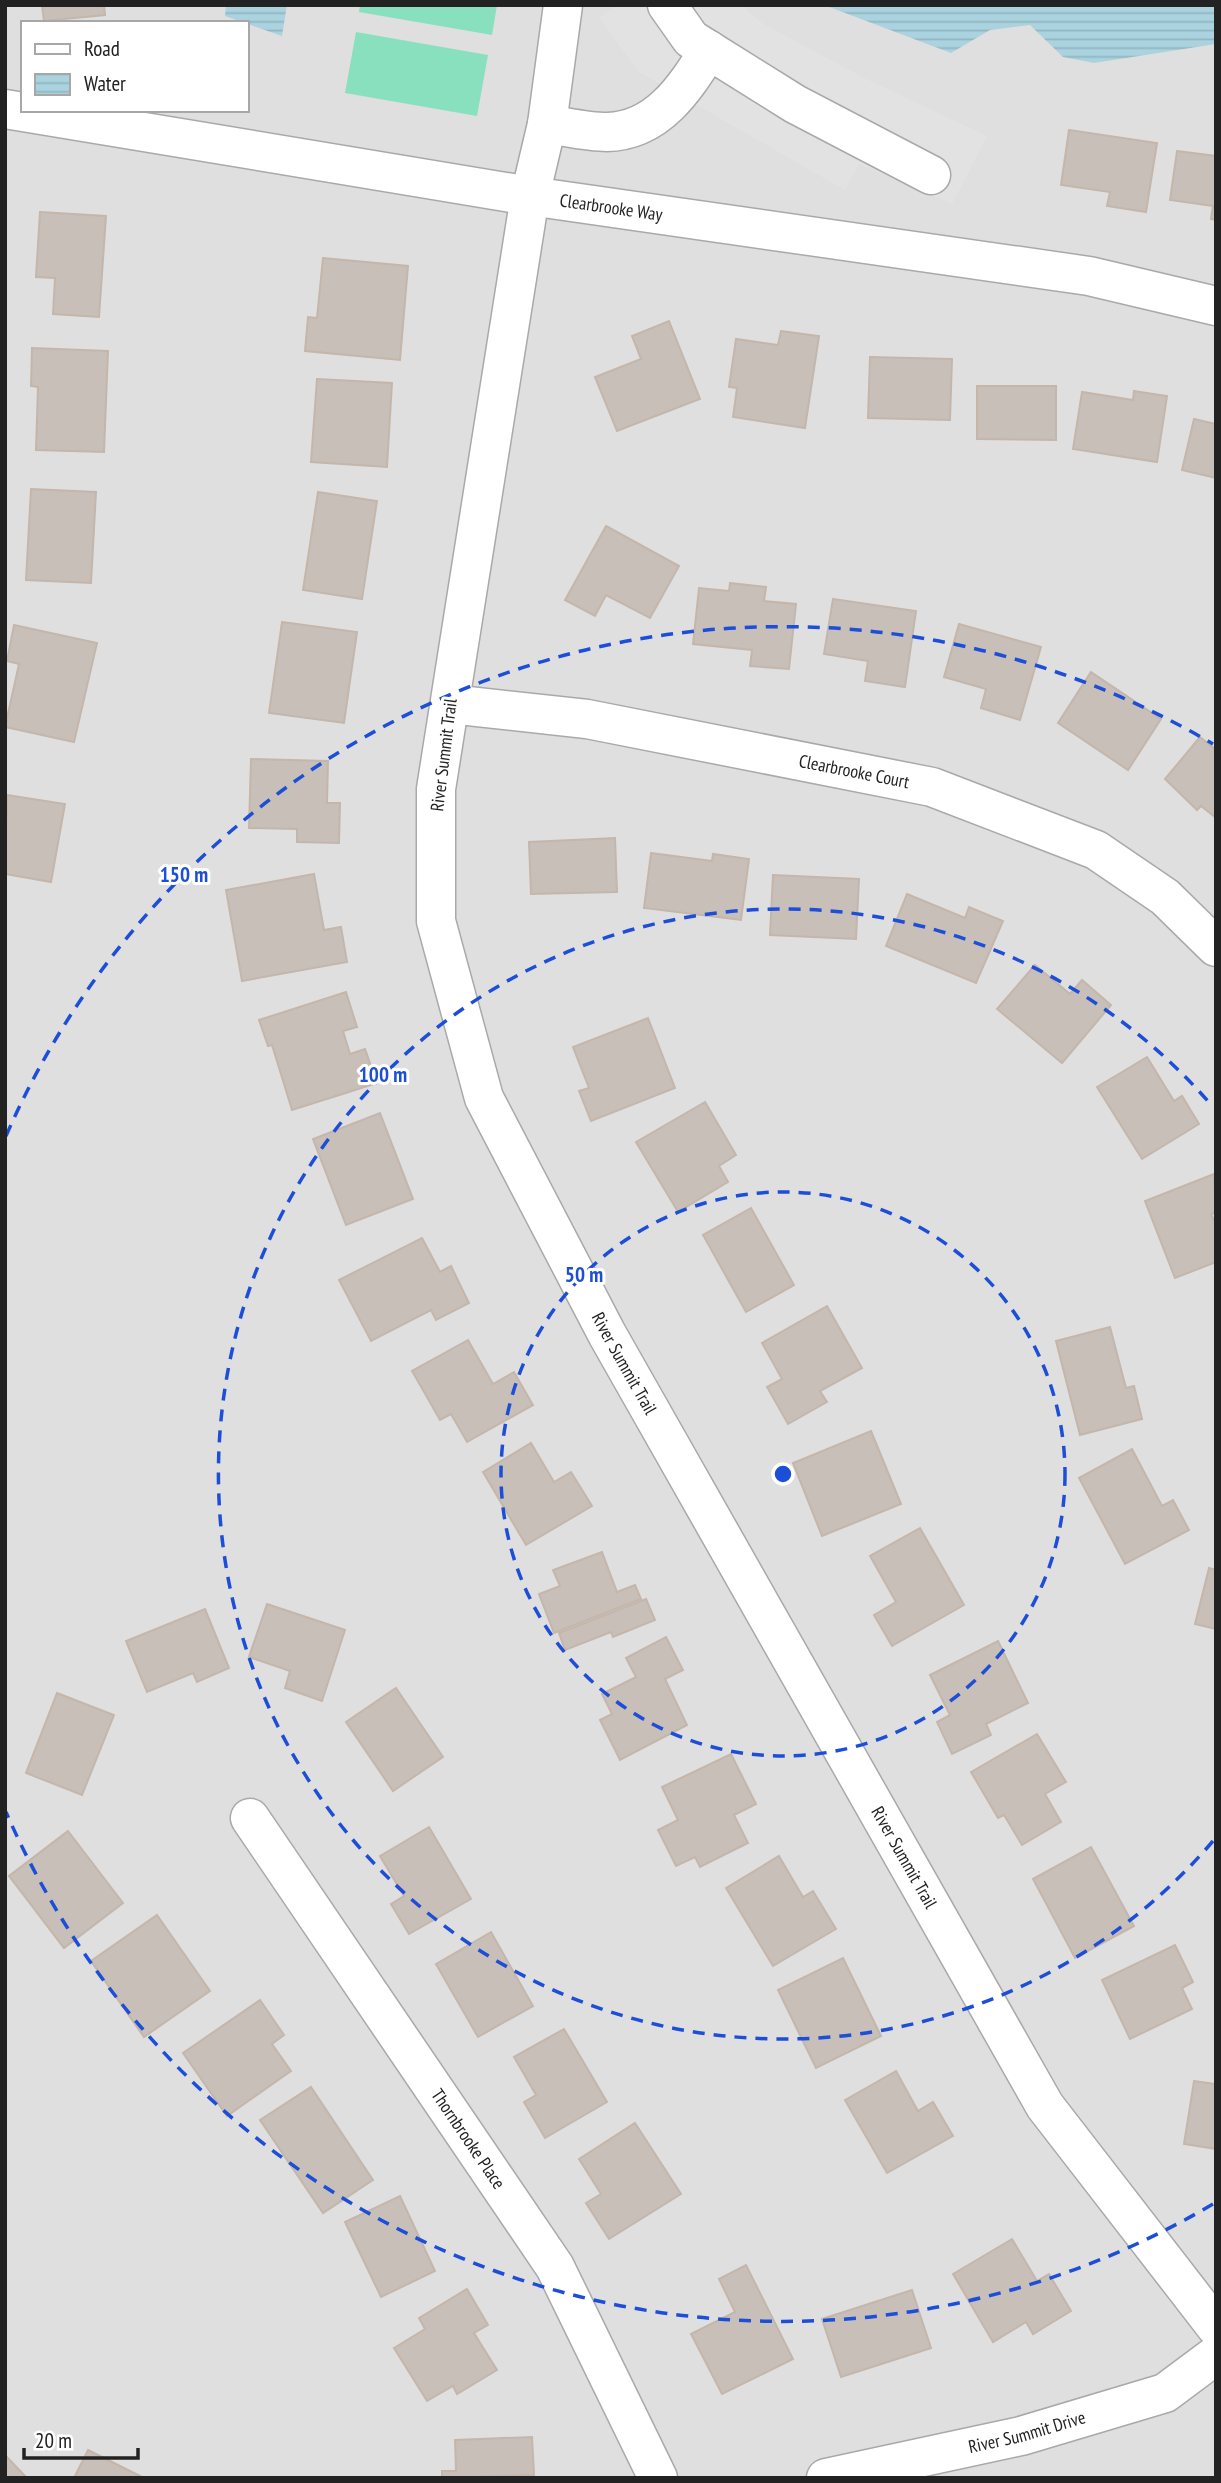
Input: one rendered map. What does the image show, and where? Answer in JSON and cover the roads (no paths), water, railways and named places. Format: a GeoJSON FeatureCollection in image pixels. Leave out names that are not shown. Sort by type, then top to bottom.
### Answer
{"type":"FeatureCollection","features":[{"type":"Feature","properties":{"kind":"street","name":"River Summit Trail"},"geometry":{"type":"LineString","coordinates":[[563,5],[547,124],[530,196],[436,789],[436,921],[484,1098],[607,1334],[1045,2106],[1216,2327]]}},
{"type":"Feature","properties":{"kind":"street"},"geometry":{"type":"LineString","coordinates":[[667,5],[691,38],[709,50],[795,104],[931,174]]}},
{"type":"Feature","properties":{"kind":"street"},"geometry":{"type":"LineString","coordinates":[[547,124],[608,132],[648,124],[686,86],[709,50]]}},
{"type":"Feature","properties":{"kind":"street","name":"Clearbrooke Way"},"geometry":{"type":"LineString","coordinates":[[23,112],[530,196],[1088,276],[1216,306]]}},
{"type":"Feature","properties":{"kind":"street","name":"Clearbrooke Court"},"geometry":{"type":"LineString","coordinates":[[450,704],[587,719],[932,787],[1096,850],[1165,897],[1216,947]]}},
{"type":"Feature","properties":{"kind":"street","name":"Thornbrooke Place"},"geometry":{"type":"LineString","coordinates":[[250,1818],[555,2267],[658,2478]]}},
{"type":"Feature","properties":{"kind":"street","name":"River Summit Drive"},"geometry":{"type":"LineString","coordinates":[[826,2478],[1021,2435],[1165,2393],[1216,2355]]}},
{"type":"Feature","properties":{"kind":"water"},"geometry":{"type":"Polygon","coordinates":[[[226,5],[287,5],[282,36],[248,24],[248,21],[225,16],[226,5]]]}},
{"type":"Feature","properties":{"kind":"water"},"geometry":{"type":"Polygon","coordinates":[[[824,5],[1216,5],[1216,44],[1094,63],[1063,57],[1030,25],[990,30],[951,53],[824,5]]]}}]}
